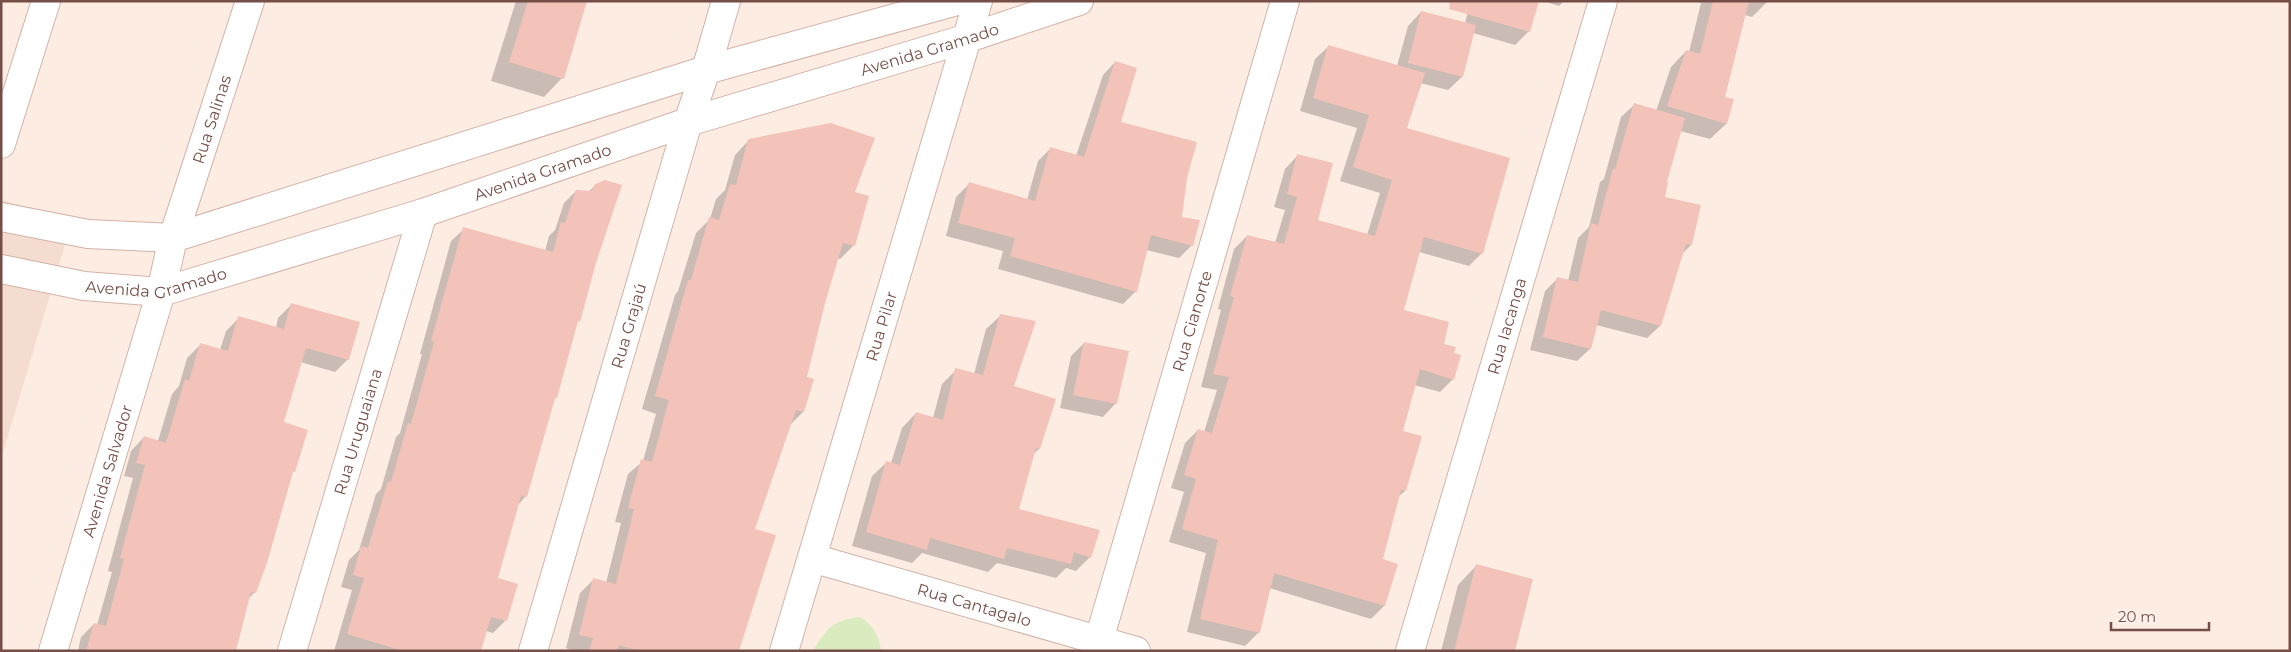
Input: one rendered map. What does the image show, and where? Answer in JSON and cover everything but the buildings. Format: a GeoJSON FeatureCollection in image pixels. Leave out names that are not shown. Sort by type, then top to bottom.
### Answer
{"type":"FeatureCollection","features":[{"type":"Feature","properties":{"kind":"street"},"geometry":{"type":"LineString","coordinates":[[1,144],[46,1]]}},
{"type":"Feature","properties":{"kind":"street","name":"Rua Salinas"},"geometry":{"type":"LineString","coordinates":[[161,292],[173,238],[250,1]]}},
{"type":"Feature","properties":{"kind":"street","name":"Rua Grajaú"},"geometry":{"type":"LineString","coordinates":[[533,651],[688,122],[706,70],[726,1]]}},
{"type":"Feature","properties":{"kind":"street"},"geometry":{"type":"LineString","coordinates":[[1,217],[88,234],[173,238],[706,70],[957,1]]}},
{"type":"Feature","properties":{"kind":"street","name":"Rua Pilar"},"geometry":{"type":"LineString","coordinates":[[784,651],[978,1]]}},
{"type":"Feature","properties":{"kind":"street","name":"Avenida Gramado"},"geometry":{"type":"LineString","coordinates":[[1,269],[84,286],[161,292],[423,213],[688,122],[968,38],[1079,1]]}},
{"type":"Feature","properties":{"kind":"street","name":"Rua Cianorte"},"geometry":{"type":"LineString","coordinates":[[1099,640],[1285,1]]}},
{"type":"Feature","properties":{"kind":"street","name":"Rua Iacanga"},"geometry":{"type":"LineString","coordinates":[[1410,651],[1603,1]]}},
{"type":"Feature","properties":{"kind":"street","name":"Rua Uruguaiana"},"geometry":{"type":"LineString","coordinates":[[292,651],[423,213]]}},
{"type":"Feature","properties":{"kind":"street","name":"Avenida Salvador"},"geometry":{"type":"LineString","coordinates":[[53,651],[161,292]]}},
{"type":"Feature","properties":{"kind":"street","name":"Rua Cantagalo"},"geometry":{"type":"LineString","coordinates":[[812,558],[1136,651]]}},
{"type":"Feature","properties":{"kind":"shaded area"},"geometry":{"type":"Polygon","coordinates":[[[1,200],[73,218],[1,459],[1,200]]]}},
{"type":"Feature","properties":{"kind":"green space"},"geometry":{"type":"Polygon","coordinates":[[[860,617],[875,631],[881,651],[813,651],[831,626],[860,617]]]}}]}
